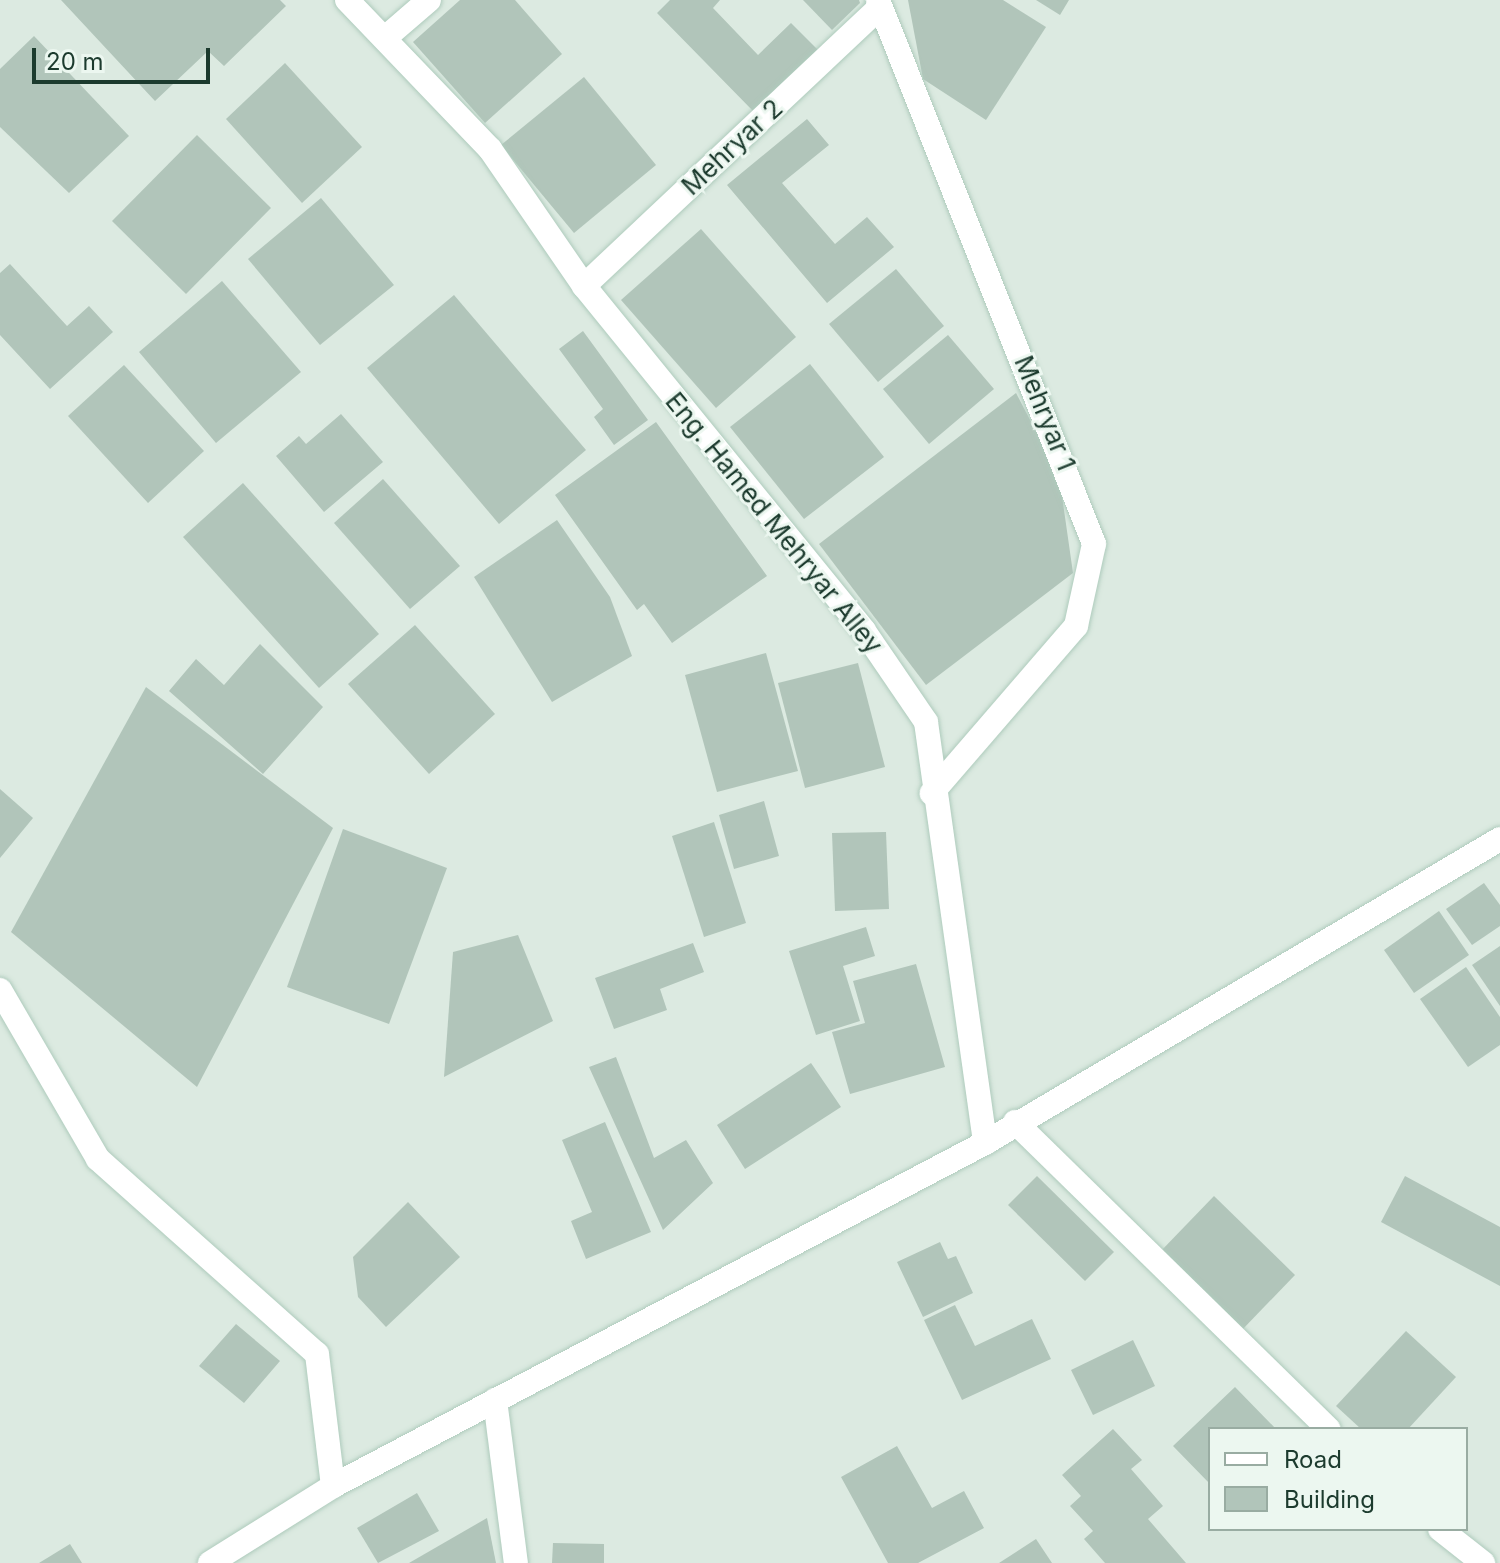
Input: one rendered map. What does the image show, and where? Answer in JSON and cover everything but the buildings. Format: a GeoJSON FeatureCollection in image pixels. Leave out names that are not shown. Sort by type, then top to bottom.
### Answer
{"type":"FeatureCollection","features":[{"type":"Feature","properties":{"kind":"street","name":"Eng. Hamed Mehryar Alley"},"geometry":{"type":"LineString","coordinates":[[347,0],[490,149],[584,286],[864,631],[926,722],[932,793],[985,1143]]}},
{"type":"Feature","properties":{"kind":"street"},"geometry":{"type":"LineString","coordinates":[[385,38],[429,0]]}},
{"type":"Feature","properties":{"kind":"street","name":"Mehryar 2"},"geometry":{"type":"LineString","coordinates":[[584,286],[878,4]]}},
{"type":"Feature","properties":{"kind":"street","name":"Mehryar 1"},"geometry":{"type":"LineString","coordinates":[[878,4],[1094,544],[1076,626],[932,793]]}},
{"type":"Feature","properties":{"kind":"street"},"geometry":{"type":"LineString","coordinates":[[210,1563],[333,1486],[985,1143],[1015,1122],[1500,839]]}},
{"type":"Feature","properties":{"kind":"street"},"geometry":{"type":"LineString","coordinates":[[0,990],[98,1159],[317,1354],[333,1486]]}},
{"type":"Feature","properties":{"kind":"street"},"geometry":{"type":"LineString","coordinates":[[1015,1122],[1327,1427]]}},
{"type":"Feature","properties":{"kind":"street"},"geometry":{"type":"LineString","coordinates":[[495,1400],[516,1563]]}},
{"type":"Feature","properties":{"kind":"street"},"geometry":{"type":"LineString","coordinates":[[1443,1531],[1483,1563]]}}]}
